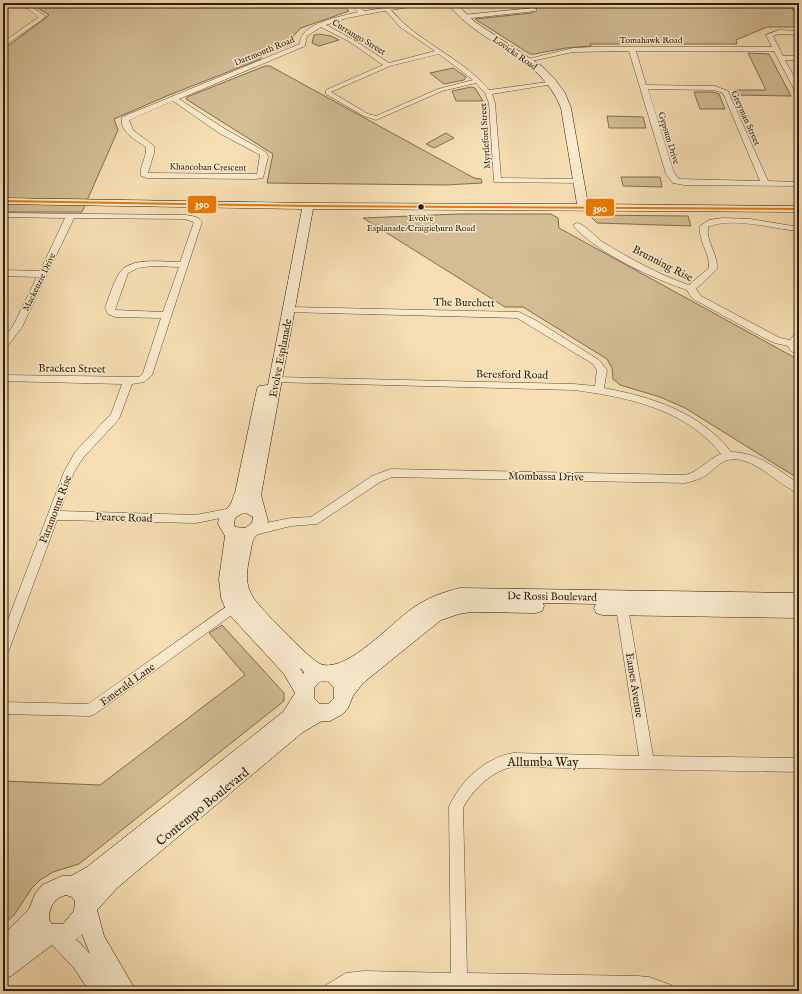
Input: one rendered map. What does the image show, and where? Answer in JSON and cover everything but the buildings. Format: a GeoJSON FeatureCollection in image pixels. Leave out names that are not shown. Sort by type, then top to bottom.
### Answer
{"type":"FeatureCollection","features":[{"type":"Feature","properties":{"kind":"street"},"geometry":{"type":"LineString","coordinates":[[3,45],[42,16],[22,3]]}},
{"type":"Feature","properties":{"kind":"street"},"geometry":{"type":"LineString","coordinates":[[353,3],[363,14]]}},
{"type":"Feature","properties":{"kind":"street","name":"Dartmouth Road"},"geometry":{"type":"LineString","coordinates":[[125,120],[173,98],[303,45],[302,40],[307,33],[336,19],[430,3]]}},
{"type":"Feature","properties":{"kind":"street","name":"Lovicks Road"},"geometry":{"type":"LineString","coordinates":[[451,3],[464,17],[527,60],[553,82],[563,99],[566,108],[583,208]]}},
{"type":"Feature","properties":{"kind":"street","name":"Myrtleford Street"},"geometry":{"type":"LineString","coordinates":[[388,10],[404,27],[478,81],[489,92],[492,103],[497,180],[578,181]]}},
{"type":"Feature","properties":{"kind":"street"},"geometry":{"type":"LineString","coordinates":[[464,17],[534,10]]}},
{"type":"Feature","properties":{"kind":"street","name":"Currango Street"},"geometry":{"type":"LineString","coordinates":[[321,25],[352,41],[388,65]]}},
{"type":"Feature","properties":{"kind":"street"},"geometry":{"type":"LineString","coordinates":[[798,90],[775,49],[769,35],[779,32],[799,33]]}},
{"type":"Feature","properties":{"kind":"street","name":"Gypsum Drive"},"geometry":{"type":"LineString","coordinates":[[632,49],[670,174],[676,181],[684,183],[799,184]]}},
{"type":"Feature","properties":{"kind":"street","name":"Tomahawk Road"},"geometry":{"type":"LineString","coordinates":[[527,60],[572,50],[775,49]]}},
{"type":"Feature","properties":{"kind":"street"},"geometry":{"type":"LineString","coordinates":[[439,52],[388,65],[328,91],[328,93],[366,115],[376,118],[440,90],[478,81]]}},
{"type":"Feature","properties":{"kind":"street"},"geometry":{"type":"LineString","coordinates":[[780,58],[799,58]]}},
{"type":"Feature","properties":{"kind":"street"},"geometry":{"type":"LineString","coordinates":[[489,92],[553,82]]}},
{"type":"Feature","properties":{"kind":"street","name":"Greyman Street"},"geometry":{"type":"LineString","coordinates":[[643,87],[715,88],[726,92],[765,184]]}},
{"type":"Feature","properties":{"kind":"street","name":"Khancoban Crescent"},"geometry":{"type":"LineString","coordinates":[[125,120],[128,130],[150,146],[151,152],[144,170],[144,174],[146,176],[248,178],[260,176],[264,157],[263,154],[222,131],[173,98]]}},
{"type":"Feature","properties":{"kind":"street"},"geometry":{"type":"LineString","coordinates":[[3,201],[303,206],[799,209]]}},
{"type":"Feature","properties":{"kind":"street","name":"Evolve Esplanade"},"geometry":{"type":"LineString","coordinates":[[258,512],[254,495],[294,240],[303,206]]}},
{"type":"Feature","properties":{"kind":"street"},"geometry":{"type":"LineString","coordinates":[[3,215],[185,217],[195,219],[198,222],[184,265],[167,315],[115,314],[111,312],[110,308],[124,272],[128,268],[138,265],[184,265]]}},
{"type":"Feature","properties":{"kind":"street","name":"Mackenzie Drive"},"geometry":{"type":"LineString","coordinates":[[3,345],[17,327],[71,215]]}},
{"type":"Feature","properties":{"kind":"street"},"geometry":{"type":"LineString","coordinates":[[691,288],[713,269],[713,261],[703,231],[704,226],[707,224],[718,221],[752,221],[776,227],[799,229]]}},
{"type":"Feature","properties":{"kind":"street","name":"Brunning Rise"},"geometry":{"type":"LineString","coordinates":[[577,225],[591,238],[668,281],[691,288],[694,295],[698,298],[778,341],[792,343]]}},
{"type":"Feature","properties":{"kind":"street"},"geometry":{"type":"LineString","coordinates":[[3,274],[42,274]]}},
{"type":"Feature","properties":{"kind":"street","name":"The Burchett"},"geometry":{"type":"LineString","coordinates":[[284,310],[522,316],[596,362],[602,374],[599,390]]}},
{"type":"Feature","properties":{"kind":"street","name":"Bracken Street"},"geometry":{"type":"LineString","coordinates":[[3,378],[141,380],[147,375],[167,315]]}},
{"type":"Feature","properties":{"kind":"street"},"geometry":{"type":"LineString","coordinates":[[799,334],[792,343],[793,348],[799,353]]}},
{"type":"Feature","properties":{"kind":"street","name":"Evolve Esplanade"},"geometry":{"type":"LineString","coordinates":[[234,510],[242,493],[271,380]]}},
{"type":"Feature","properties":{"kind":"street","name":"Beresford Road"},"geometry":{"type":"LineString","coordinates":[[271,380],[568,387],[599,390],[650,404],[684,419],[714,437],[728,455]]}},
{"type":"Feature","properties":{"kind":"street","name":"Paramount Rise"},"geometry":{"type":"LineString","coordinates":[[3,650],[73,463],[115,416],[128,381]]}},
{"type":"Feature","properties":{"kind":"street"},"geometry":{"type":"LineString","coordinates":[[728,455],[749,458],[799,489]]}},
{"type":"Feature","properties":{"kind":"street","name":"Mombassa Drive"},"geometry":{"type":"LineString","coordinates":[[252,532],[291,522],[309,522],[318,519],[376,479],[388,474],[685,478],[701,474],[721,458],[728,455]]}},
{"type":"Feature","properties":{"kind":"street"},"geometry":{"type":"LineString","coordinates":[[247,507],[258,512],[260,522],[246,543],[239,577],[242,596],[300,659],[325,674],[341,680],[345,692],[344,698],[337,706],[321,712],[307,705],[303,693],[290,668],[233,607],[226,585],[232,548],[230,531],[226,520],[234,510],[247,507]]}},
{"type":"Feature","properties":{"kind":"street","name":"Pearce Road"},"geometry":{"type":"LineString","coordinates":[[53,515],[196,519],[234,510]]}},
{"type":"Feature","properties":{"kind":"street","name":"Mombassa Drive"},"geometry":{"type":"LineString","coordinates":[[258,512],[291,522]]}},
{"type":"Feature","properties":{"kind":"street","name":"Pearce Road"},"geometry":{"type":"LineString","coordinates":[[196,519],[230,531]]}},
{"type":"Feature","properties":{"kind":"street"},"geometry":{"type":"LineString","coordinates":[[230,531],[244,535],[252,532]]}},
{"type":"Feature","properties":{"kind":"street","name":"De Rossi Boulevard"},"geometry":{"type":"LineString","coordinates":[[325,674],[348,668],[361,660],[431,604],[460,595],[799,600]]}},
{"type":"Feature","properties":{"kind":"street","name":"De Rossi Boulevard"},"geometry":{"type":"LineString","coordinates":[[345,692],[357,677],[427,621],[444,610],[454,607],[471,605],[799,611]]}},
{"type":"Feature","properties":{"kind":"street","name":"Emerald Lane"},"geometry":{"type":"LineString","coordinates":[[3,708],[90,710],[233,607]]}},
{"type":"Feature","properties":{"kind":"street","name":"Eames Avenue"},"geometry":{"type":"LineString","coordinates":[[622,608],[647,763]]}},
{"type":"Feature","properties":{"kind":"street"},"geometry":{"type":"LineString","coordinates":[[303,693],[309,680],[325,674]]}},
{"type":"Feature","properties":{"kind":"street","name":"Contempo Boulevard"},"geometry":{"type":"LineString","coordinates":[[74,886],[94,874],[273,731],[288,718],[303,693]]}},
{"type":"Feature","properties":{"kind":"street","name":"Contempo Boulevard"},"geometry":{"type":"LineString","coordinates":[[86,907],[110,881],[258,760],[297,726],[321,712]]}},
{"type":"Feature","properties":{"kind":"street","name":"Allumba Way"},"geometry":{"type":"LineString","coordinates":[[459,980],[456,815],[459,800],[490,768],[507,760],[799,765]]}},
{"type":"Feature","properties":{"kind":"street"},"geometry":{"type":"LineString","coordinates":[[102,991],[82,960],[54,935],[41,927],[38,916],[39,907],[50,892],[62,886],[74,886],[83,893],[90,929],[96,947],[125,991]]}},
{"type":"Feature","properties":{"kind":"street"},"geometry":{"type":"LineString","coordinates":[[3,968],[20,954],[54,935],[69,932],[79,924],[86,907]]}},
{"type":"Feature","properties":{"kind":"street"},"geometry":{"type":"LineString","coordinates":[[3,950],[38,916]]}},
{"type":"Feature","properties":{"kind":"street"},"geometry":{"type":"LineString","coordinates":[[332,991],[340,984],[354,979],[459,980],[487,986],[649,984],[665,991]]}},
{"type":"Feature","properties":{"kind":"shaded area"},"geometry":{"type":"Polygon","coordinates":[[[30,3],[341,3],[349,11],[301,28],[294,35],[292,44],[261,56],[261,59],[169,95],[114,119],[118,130],[82,212],[3,212],[3,50],[49,15],[30,3]]]}},
{"type":"Feature","properties":{"kind":"shaded area"},"geometry":{"type":"Polygon","coordinates":[[[537,3],[789,3],[799,20],[799,27],[767,27],[736,40],[737,44],[590,44],[591,46],[566,48],[530,54],[475,19],[532,13],[538,7],[537,3]]]}},
{"type":"Feature","properties":{"kind":"shaded area"},"geometry":{"type":"Polygon","coordinates":[[[319,34],[331,36],[339,40],[319,46],[312,43],[314,35],[319,34]]]}},
{"type":"Feature","properties":{"kind":"shaded area"},"geometry":{"type":"Polygon","coordinates":[[[748,53],[769,54],[791,96],[736,95],[734,90],[766,90],[748,53]]]}},
{"type":"Feature","properties":{"kind":"shaded area"},"geometry":{"type":"Polygon","coordinates":[[[265,66],[270,66],[474,178],[481,179],[482,183],[446,185],[267,183],[273,154],[186,99],[187,97],[265,66]]]}},
{"type":"Feature","properties":{"kind":"shaded area"},"geometry":{"type":"Polygon","coordinates":[[[453,68],[466,77],[464,80],[444,84],[430,73],[453,68]]]}},
{"type":"Feature","properties":{"kind":"shaded area"},"geometry":{"type":"Polygon","coordinates":[[[471,87],[475,88],[483,101],[456,101],[452,91],[471,87]]]}},
{"type":"Feature","properties":{"kind":"shaded area"},"geometry":{"type":"Polygon","coordinates":[[[694,92],[713,92],[719,94],[725,109],[700,109],[694,92]]]}},
{"type":"Feature","properties":{"kind":"shaded area"},"geometry":{"type":"Polygon","coordinates":[[[607,116],[643,117],[646,128],[609,128],[607,116]]]}},
{"type":"Feature","properties":{"kind":"shaded area"},"geometry":{"type":"Polygon","coordinates":[[[446,133],[454,138],[434,148],[426,144],[446,133]]]}},
{"type":"Feature","properties":{"kind":"shaded area"},"geometry":{"type":"Polygon","coordinates":[[[621,177],[660,177],[662,187],[623,186],[621,177]]]}},
{"type":"Feature","properties":{"kind":"shaded area"},"geometry":{"type":"Polygon","coordinates":[[[458,214],[551,214],[558,218],[559,228],[799,360],[799,479],[685,408],[660,397],[620,385],[613,379],[612,368],[607,359],[523,307],[505,307],[363,218],[458,214]]]}},
{"type":"Feature","properties":{"kind":"shaded area"},"geometry":{"type":"Polygon","coordinates":[[[589,215],[688,216],[691,226],[597,223],[589,215]]]}},
{"type":"Feature","properties":{"kind":"shaded area"},"geometry":{"type":"Polygon","coordinates":[[[222,625],[284,693],[284,701],[79,864],[53,872],[40,880],[32,888],[14,915],[3,925],[3,781],[100,785],[245,675],[209,633],[222,625]]]}},
{"type":"Feature","properties":{"kind":"transit line","name":"390"},"geometry":{"type":"LineString","coordinates":[[3,201],[308,206],[799,209]]}},
{"type":"Feature","properties":{"kind":"place","name":"Evolve Esplanade/Craigieburn Road"},"geometry":{"type":"Point","coordinates":[421,207]}}]}
